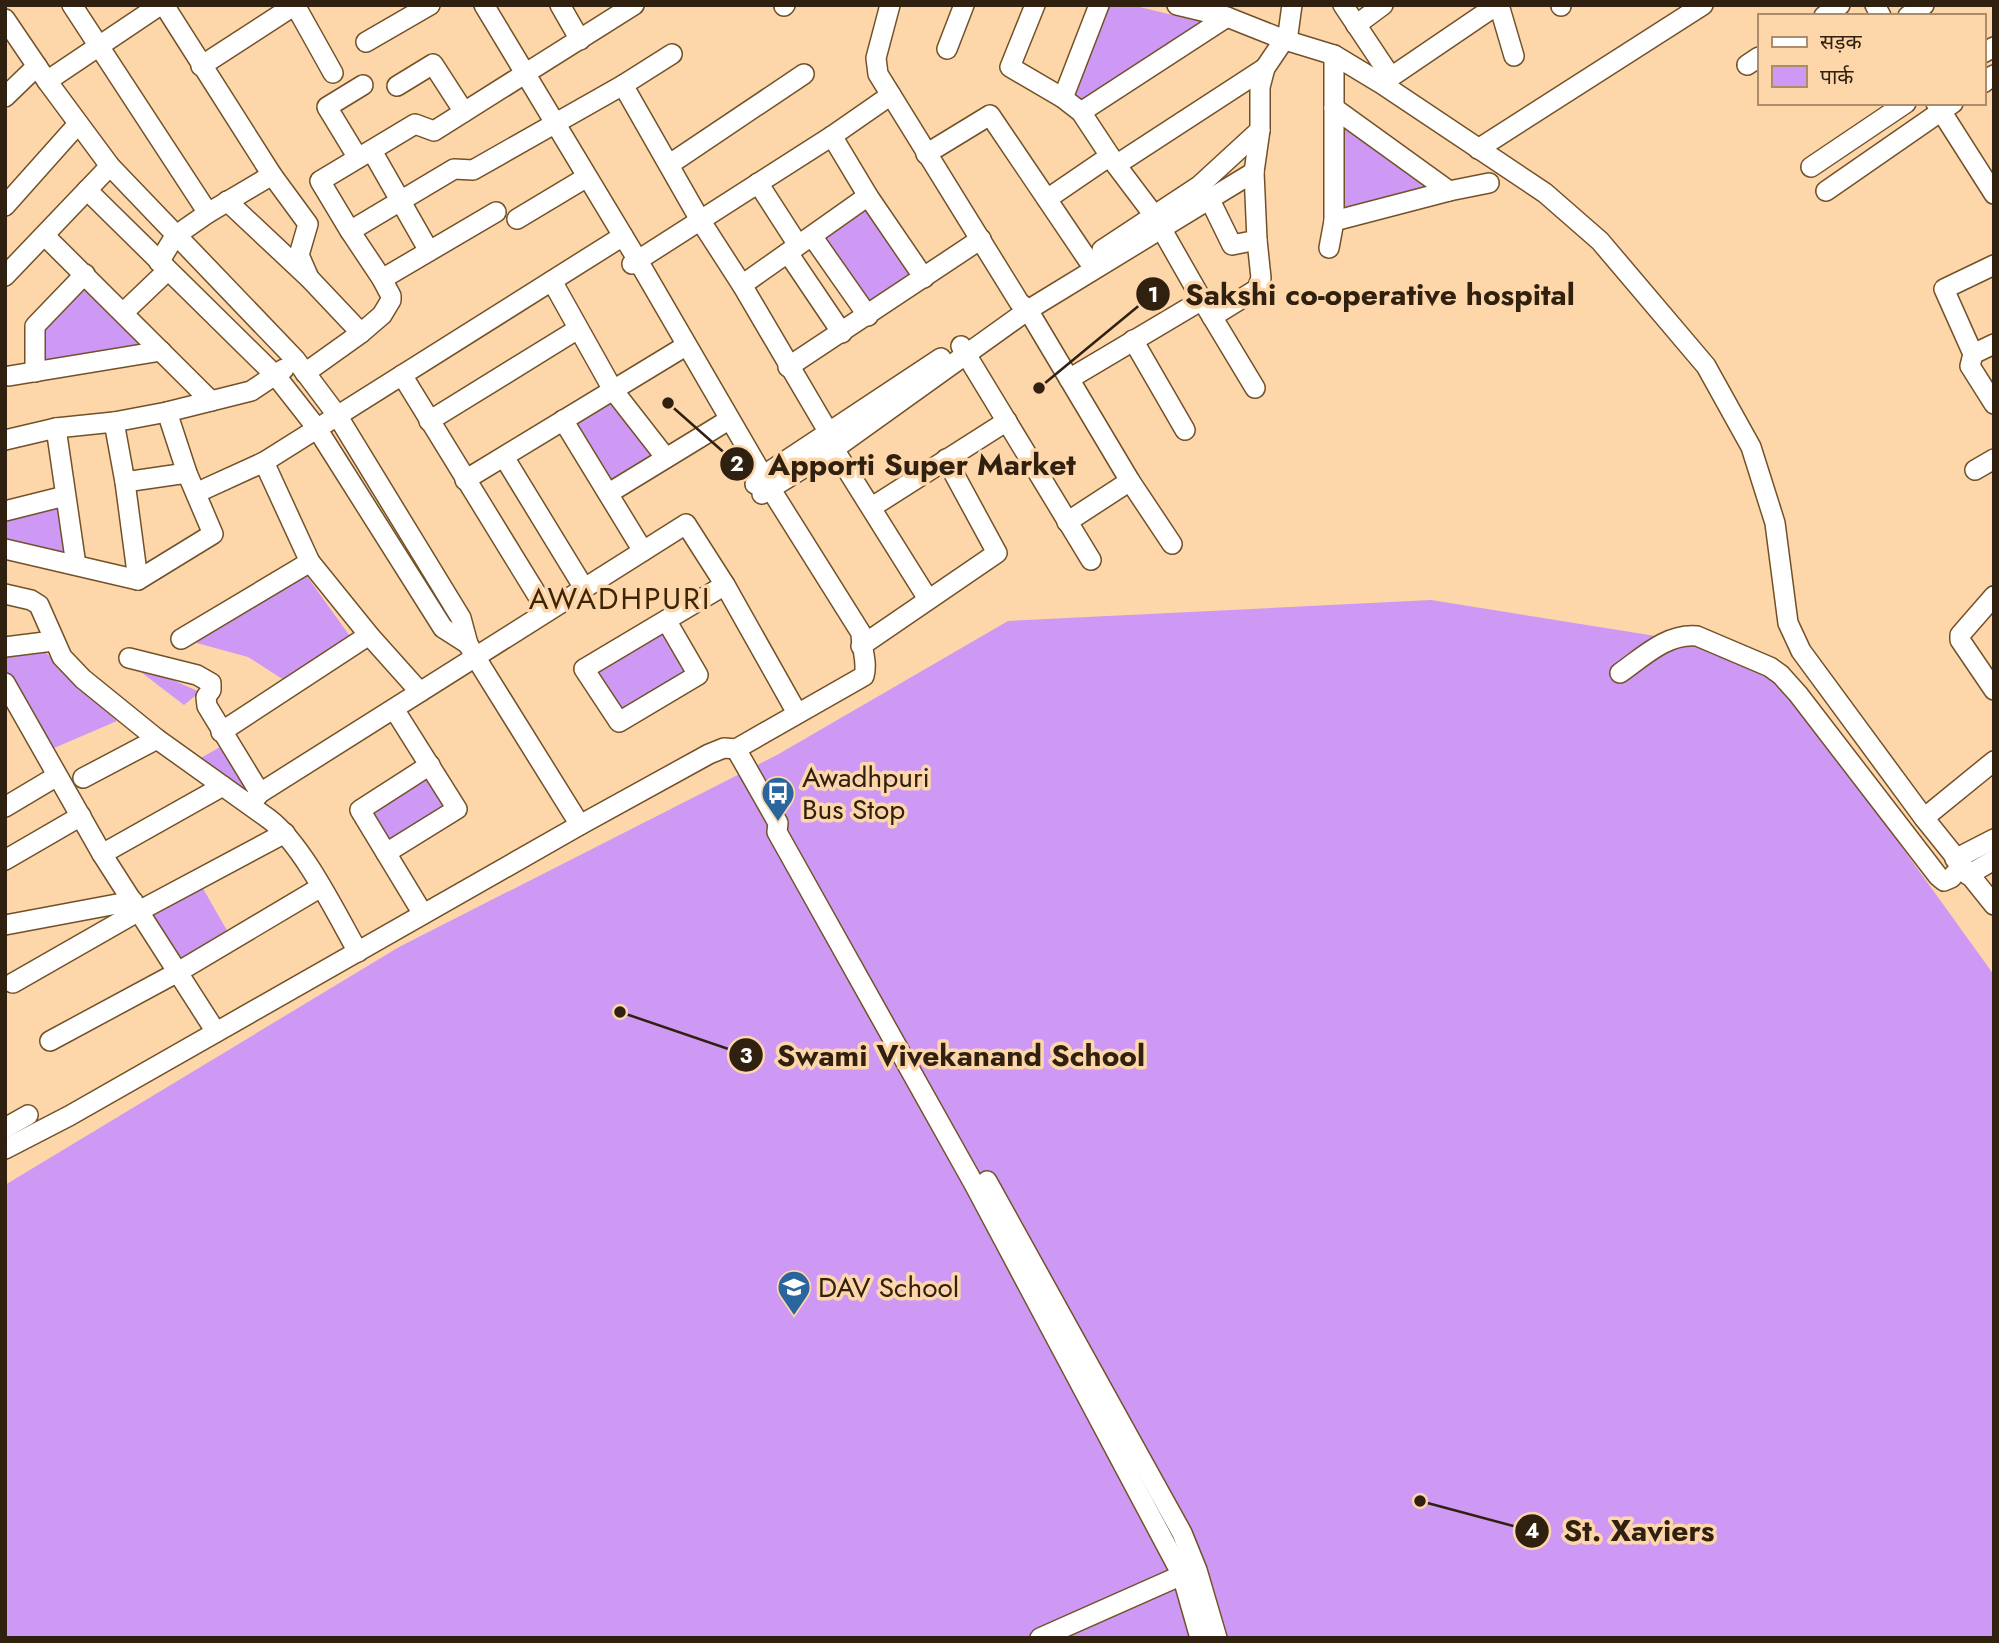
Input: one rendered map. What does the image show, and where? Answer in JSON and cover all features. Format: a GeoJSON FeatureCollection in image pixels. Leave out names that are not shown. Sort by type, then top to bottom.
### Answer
{"type":"FeatureCollection","features":[{"type":"Feature","properties":{"kind":"street"},"geometry":{"type":"LineString","coordinates":[[72,5],[208,212]]}},
{"type":"Feature","properties":{"kind":"street"},"geometry":{"type":"LineString","coordinates":[[5,97],[42,74],[99,45],[162,5],[272,175],[308,224],[299,254],[309,278]]}},
{"type":"Feature","properties":{"kind":"street"},"geometry":{"type":"LineString","coordinates":[[201,66],[295,5],[333,73]]}},
{"type":"Feature","properties":{"kind":"street"},"geometry":{"type":"LineString","coordinates":[[366,42],[430,5]]}},
{"type":"Feature","properties":{"kind":"street"},"geometry":{"type":"LineString","coordinates":[[476,5],[553,124],[620,238]]}},
{"type":"Feature","properties":{"kind":"street"},"geometry":{"type":"LineString","coordinates":[[484,5],[522,77]]}},
{"type":"Feature","properties":{"kind":"street"},"geometry":{"type":"LineString","coordinates":[[560,5],[580,40]]}},
{"type":"Feature","properties":{"kind":"street"},"geometry":{"type":"LineString","coordinates":[[5,440],[56,428],[114,422],[167,412],[251,391],[361,333],[389,305],[391,296],[320,181],[415,124],[434,131],[634,5]]}},
{"type":"Feature","properties":{"kind":"street"},"geometry":{"type":"LineString","coordinates":[[890,5],[878,47],[876,66],[891,95],[1130,481],[1172,544]]}},
{"type":"Feature","properties":{"kind":"street"},"geometry":{"type":"LineString","coordinates":[[947,49],[964,5]]}},
{"type":"Feature","properties":{"kind":"street"},"geometry":{"type":"LineString","coordinates":[[1035,5],[1010,67],[1063,98],[1081,112],[1157,221],[1255,387]]}},
{"type":"Feature","properties":{"kind":"street"},"geometry":{"type":"LineString","coordinates":[[1063,98],[1099,5]]}},
{"type":"Feature","properties":{"kind":"street"},"geometry":{"type":"LineString","coordinates":[[1177,5],[1227,17],[1285,40],[1334,55],[1387,80],[1478,149],[1545,193],[1600,240],[1706,366],[1751,447],[1775,523],[1788,623],[1801,651],[1961,867],[1994,905]]}},
{"type":"Feature","properties":{"kind":"street"},"geometry":{"type":"LineString","coordinates":[[1069,379],[1133,340],[1257,289],[1261,278],[1254,172],[1260,130],[1260,87],[1265,68],[1285,40],[1292,18],[1292,5]]}},
{"type":"Feature","properties":{"kind":"street"},"geometry":{"type":"LineString","coordinates":[[1343,5],[1387,80]]}},
{"type":"Feature","properties":{"kind":"street"},"geometry":{"type":"LineString","coordinates":[[1356,25],[1383,5]]}},
{"type":"Feature","properties":{"kind":"street"},"geometry":{"type":"LineString","coordinates":[[1387,80],[1498,5],[1514,56]]}},
{"type":"Feature","properties":{"kind":"street"},"geometry":{"type":"LineString","coordinates":[[1478,149],[1703,5]]}},
{"type":"Feature","properties":{"kind":"street"},"geometry":{"type":"LineString","coordinates":[[1081,112],[1227,17]]}},
{"type":"Feature","properties":{"kind":"street"},"geometry":{"type":"LineString","coordinates":[[5,19],[110,166],[300,366],[337,415],[461,618],[472,651],[580,824]]}},
{"type":"Feature","properties":{"kind":"street"},"geometry":{"type":"LineString","coordinates":[[350,231],[454,169],[473,170],[623,85],[672,54]]}},
{"type":"Feature","properties":{"kind":"street"},"geometry":{"type":"LineString","coordinates":[[1329,248],[1334,221],[1334,55]]}},
{"type":"Feature","properties":{"kind":"street"},"geometry":{"type":"LineString","coordinates":[[397,86],[433,64],[464,112]]}},
{"type":"Feature","properties":{"kind":"street"},"geometry":{"type":"LineString","coordinates":[[1047,199],[1265,68]]}},
{"type":"Feature","properties":{"kind":"street"},"geometry":{"type":"LineString","coordinates":[[670,164],[804,74]]}},
{"type":"Feature","properties":{"kind":"street"},"geometry":{"type":"LineString","coordinates":[[363,85],[327,107],[399,200],[429,251]]}},
{"type":"Feature","properties":{"kind":"street"},"geometry":{"type":"LineString","coordinates":[[623,85],[831,441],[928,599]]}},
{"type":"Feature","properties":{"kind":"street"},"geometry":{"type":"LineString","coordinates":[[635,261],[891,95]]}},
{"type":"Feature","properties":{"kind":"street"},"geometry":{"type":"LineString","coordinates":[[1811,167],[1903,105]]}},
{"type":"Feature","properties":{"kind":"street"},"geometry":{"type":"LineString","coordinates":[[1826,191],[1943,106],[1994,194]]}},
{"type":"Feature","properties":{"kind":"street"},"geometry":{"type":"LineString","coordinates":[[1334,108],[1449,191]]}},
{"type":"Feature","properties":{"kind":"street"},"geometry":{"type":"LineString","coordinates":[[926,154],[990,115],[1088,260]]}},
{"type":"Feature","properties":{"kind":"street"},"geometry":{"type":"LineString","coordinates":[[5,206],[78,124]]}},
{"type":"Feature","properties":{"kind":"street"},"geometry":{"type":"LineString","coordinates":[[553,124],[582,180],[635,261],[763,485]]}},
{"type":"Feature","properties":{"kind":"street"},"geometry":{"type":"LineString","coordinates":[[1204,192],[1260,130]]}},
{"type":"Feature","properties":{"kind":"street"},"geometry":{"type":"LineString","coordinates":[[832,135],[868,196],[924,278]]}},
{"type":"Feature","properties":{"kind":"street"},"geometry":{"type":"LineString","coordinates":[[5,276],[110,166]]}},
{"type":"Feature","properties":{"kind":"street"},"geometry":{"type":"LineString","coordinates":[[1024,306],[1204,192],[1254,172]]}},
{"type":"Feature","properties":{"kind":"street"},"geometry":{"type":"LineString","coordinates":[[124,312],[163,266],[175,236],[208,212],[272,175]]}},
{"type":"Feature","properties":{"kind":"street"},"geometry":{"type":"LineString","coordinates":[[517,219],[582,180]]}},
{"type":"Feature","properties":{"kind":"street"},"geometry":{"type":"LineString","coordinates":[[758,183],[799,245],[842,333]]}},
{"type":"Feature","properties":{"kind":"street"},"geometry":{"type":"LineString","coordinates":[[1334,221],[1489,183]]}},
{"type":"Feature","properties":{"kind":"street"},"geometry":{"type":"LineString","coordinates":[[87,190],[276,376],[316,427],[443,628],[472,651]]}},
{"type":"Feature","properties":{"kind":"street"},"geometry":{"type":"LineString","coordinates":[[1204,192],[1232,245],[1257,240]]}},
{"type":"Feature","properties":{"kind":"street"},"geometry":{"type":"LineString","coordinates":[[742,285],[868,196]]}},
{"type":"Feature","properties":{"kind":"street"},"geometry":{"type":"LineString","coordinates":[[228,201],[309,278],[361,333]]}},
{"type":"Feature","properties":{"kind":"street"},"geometry":{"type":"LineString","coordinates":[[382,279],[496,212]]}},
{"type":"Feature","properties":{"kind":"street"},"geometry":{"type":"LineString","coordinates":[[763,485],[963,351],[1088,260],[1157,221]]}},
{"type":"Feature","properties":{"kind":"street"},"geometry":{"type":"LineString","coordinates":[[45,236],[211,401]]}},
{"type":"Feature","properties":{"kind":"street"},"geometry":{"type":"LineString","coordinates":[[196,493],[264,462],[620,238]]}},
{"type":"Feature","properties":{"kind":"street"},"geometry":{"type":"LineString","coordinates":[[788,367],[981,239]]}},
{"type":"Feature","properties":{"kind":"street"},"geometry":{"type":"LineString","coordinates":[[799,245],[868,316]]}},
{"type":"Feature","properties":{"kind":"street"},"geometry":{"type":"LineString","coordinates":[[5,1149],[61,1120],[580,824],[709,754],[724,748],[736,749],[864,676],[866,661],[861,646],[861,633],[722,424],[679,350],[635,261]]}},
{"type":"Feature","properties":{"kind":"street"},"geometry":{"type":"LineString","coordinates":[[1994,265],[1944,289],[1973,354],[1970,366],[1994,404]]}},
{"type":"Feature","properties":{"kind":"street"},"geometry":{"type":"LineString","coordinates":[[34,372],[35,326],[85,274]]}},
{"type":"Feature","properties":{"kind":"street"},"geometry":{"type":"LineString","coordinates":[[552,281],[613,390],[666,458]]}},
{"type":"Feature","properties":{"kind":"street"},"geometry":{"type":"LineString","coordinates":[[429,421],[578,329]]}},
{"type":"Feature","properties":{"kind":"street"},"geometry":{"type":"LineString","coordinates":[[1133,340],[1185,430]]}},
{"type":"Feature","properties":{"kind":"street"},"geometry":{"type":"LineString","coordinates":[[1973,354],[1994,344]]}},
{"type":"Feature","properties":{"kind":"street"},"geometry":{"type":"LineString","coordinates":[[465,480],[679,350]]}},
{"type":"Feature","properties":{"kind":"street"},"geometry":{"type":"LineString","coordinates":[[9,376],[160,351]]}},
{"type":"Feature","properties":{"kind":"street"},"geometry":{"type":"LineString","coordinates":[[963,351],[1091,561]]}},
{"type":"Feature","properties":{"kind":"street"},"geometry":{"type":"LineString","coordinates":[[402,375],[547,611]]}},
{"type":"Feature","properties":{"kind":"street"},"geometry":{"type":"LineString","coordinates":[[5,549],[138,580],[213,534],[187,473],[167,412]]}},
{"type":"Feature","properties":{"kind":"street"},"geometry":{"type":"LineString","coordinates":[[563,420],[643,551]]}},
{"type":"Feature","properties":{"kind":"street"},"geometry":{"type":"LineString","coordinates":[[872,508],[1007,421]]}},
{"type":"Feature","properties":{"kind":"street"},"geometry":{"type":"LineString","coordinates":[[114,422],[138,580]]}},
{"type":"Feature","properties":{"kind":"street"},"geometry":{"type":"LineString","coordinates":[[609,493],[722,424]]}},
{"type":"Feature","properties":{"kind":"street"},"geometry":{"type":"LineString","coordinates":[[56,428],[76,565]]}},
{"type":"Feature","properties":{"kind":"street"},"geometry":{"type":"LineString","coordinates":[[504,457],[584,588]]}},
{"type":"Feature","properties":{"kind":"street"},"geometry":{"type":"LineString","coordinates":[[861,646],[997,553],[946,459]]}},
{"type":"Feature","properties":{"kind":"street"},"geometry":{"type":"LineString","coordinates":[[1975,470],[1994,460]]}},
{"type":"Feature","properties":{"kind":"street"},"geometry":{"type":"LineString","coordinates":[[264,462],[310,562],[369,635],[420,692]]}},
{"type":"Feature","properties":{"kind":"street"},"geometry":{"type":"LineString","coordinates":[[125,482],[187,473]]}},
{"type":"Feature","properties":{"kind":"street"},"geometry":{"type":"LineString","coordinates":[[1067,522],[1130,481]]}},
{"type":"Feature","properties":{"kind":"street"},"geometry":{"type":"LineString","coordinates":[[5,511],[65,496]]}},
{"type":"Feature","properties":{"kind":"street"},"geometry":{"type":"LineString","coordinates":[[255,799],[420,692],[472,651],[547,611],[686,524],[725,584],[797,713]]}},
{"type":"Feature","properties":{"kind":"street"},"geometry":{"type":"LineString","coordinates":[[181,639],[310,562]]}},
{"type":"Feature","properties":{"kind":"street"},"geometry":{"type":"LineString","coordinates":[[666,620],[698,675],[619,722],[584,669],[725,584]]}},
{"type":"Feature","properties":{"kind":"street"},"geometry":{"type":"LineString","coordinates":[[5,594],[31,600],[39,605],[44,611],[62,657],[83,679],[157,739],[223,786],[255,799]]}},
{"type":"Feature","properties":{"kind":"street"},"geometry":{"type":"LineString","coordinates":[[1994,596],[1960,635],[1960,640],[1994,691]]}},
{"type":"Feature","properties":{"kind":"street"},"geometry":{"type":"LineString","coordinates":[[222,732],[369,635]]}},
{"type":"Feature","properties":{"kind":"street"},"geometry":{"type":"LineString","coordinates":[[1620,673],[1666,641],[1684,635],[1697,636],[1770,667],[1798,694],[1944,881],[1994,839]]}},
{"type":"Feature","properties":{"kind":"street"},"geometry":{"type":"LineString","coordinates":[[5,647],[54,641]]}},
{"type":"Feature","properties":{"kind":"street"},"geometry":{"type":"LineString","coordinates":[[128,658],[208,680],[212,687],[206,697],[207,706],[255,799],[285,833],[321,887],[358,952]]}},
{"type":"Feature","properties":{"kind":"street"},"geometry":{"type":"LineString","coordinates":[[5,683],[102,854],[216,1032]]}},
{"type":"Feature","properties":{"kind":"street"},"geometry":{"type":"LineString","coordinates":[[386,853],[457,808],[394,709]]}},
{"type":"Feature","properties":{"kind":"street"},"geometry":{"type":"LineString","coordinates":[[83,778],[157,739]]}},
{"type":"Feature","properties":{"kind":"street"},"geometry":{"type":"LineString","coordinates":[[736,749],[778,823],[777,832],[974,1184],[1217,1638]]}},
{"type":"Feature","properties":{"kind":"street"},"geometry":{"type":"LineString","coordinates":[[1924,818],[1994,761]]}},
{"type":"Feature","properties":{"kind":"street"},"geometry":{"type":"LineString","coordinates":[[423,914],[360,810],[430,765]]}},
{"type":"Feature","properties":{"kind":"street"},"geometry":{"type":"LineString","coordinates":[[7,801],[57,776]]}},
{"type":"Feature","properties":{"kind":"street"},"geometry":{"type":"LineString","coordinates":[[102,854],[223,786]]}},
{"type":"Feature","properties":{"kind":"street"},"geometry":{"type":"LineString","coordinates":[[5,860],[81,816]]}},
{"type":"Feature","properties":{"kind":"street"},"geometry":{"type":"LineString","coordinates":[[778,823],[788,825],[1182,1533],[1198,1570],[1201,1611],[1199,1638]]}},
{"type":"Feature","properties":{"kind":"street"},"geometry":{"type":"LineString","coordinates":[[13,983],[136,906],[285,833]]}},
{"type":"Feature","properties":{"kind":"street"},"geometry":{"type":"LineString","coordinates":[[1961,867],[1994,860]]}},
{"type":"Feature","properties":{"kind":"street"},"geometry":{"type":"LineString","coordinates":[[50,1041],[178,972],[321,887]]}},
{"type":"Feature","properties":{"kind":"street"},"geometry":{"type":"LineString","coordinates":[[5,925],[136,906]]}},
{"type":"Feature","properties":{"kind":"street"},"geometry":{"type":"LineString","coordinates":[[5,1128],[28,1115]]}},
{"type":"Feature","properties":{"kind":"street"},"geometry":{"type":"LineString","coordinates":[[1040,1638],[1182,1575]]}},
{"type":"Feature","properties":{"kind":"green space"},"geometry":{"type":"Polygon","coordinates":[[[1109,5],[1131,5],[1206,23],[1081,106],[1071,98],[1109,5]]]}},
{"type":"Feature","properties":{"kind":"green space"},"geometry":{"type":"Polygon","coordinates":[[[1352,127],[1433,186],[1345,211],[1341,131],[1352,127]]]}},
{"type":"Feature","properties":{"kind":"green space"},"geometry":{"type":"Polygon","coordinates":[[[867,202],[915,275],[869,307],[821,235],[867,202]]]}},
{"type":"Feature","properties":{"kind":"green space"},"geometry":{"type":"Polygon","coordinates":[[[84,285],[148,347],[42,364],[39,336],[84,285]]]}},
{"type":"Feature","properties":{"kind":"green space"},"geometry":{"type":"Polygon","coordinates":[[[612,396],[659,456],[612,486],[570,421],[612,396]]]}},
{"type":"Feature","properties":{"kind":"green space"},"geometry":{"type":"Polygon","coordinates":[[[59,502],[68,557],[5,544],[5,515],[59,502]]]}},
{"type":"Feature","properties":{"kind":"green space"},"geometry":{"type":"Polygon","coordinates":[[[306,575],[352,639],[284,680],[248,657],[193,642],[306,575]]]}},
{"type":"Feature","properties":{"kind":"green space"},"geometry":{"type":"Polygon","coordinates":[[[1431,600],[1762,653],[1994,975],[1994,1638],[5,1638],[5,1185],[399,947],[777,755],[1008,621],[1431,600]]]}},
{"type":"Feature","properties":{"kind":"green space"},"geometry":{"type":"Polygon","coordinates":[[[665,626],[691,672],[624,713],[592,670],[665,626]]]}},
{"type":"Feature","properties":{"kind":"green space"},"geometry":{"type":"Polygon","coordinates":[[[41,648],[117,721],[54,748],[37,728],[5,671],[5,653],[41,648]]]}},
{"type":"Feature","properties":{"kind":"green space"},"geometry":{"type":"Polygon","coordinates":[[[140,666],[200,692],[184,705],[137,669],[140,666]]]}},
{"type":"Feature","properties":{"kind":"green space"},"geometry":{"type":"Polygon","coordinates":[[[220,747],[255,792],[249,798],[199,759],[220,747]]]}},
{"type":"Feature","properties":{"kind":"green space"},"geometry":{"type":"Polygon","coordinates":[[[427,772],[450,809],[390,848],[367,813],[427,772]]]}},
{"type":"Feature","properties":{"kind":"green space"},"geometry":{"type":"Polygon","coordinates":[[[201,885],[229,934],[182,960],[153,914],[201,885]]]}},
{"type":"Feature","properties":{"kind":"place","name":"Sakshi co-operative hospital"},"geometry":{"type":"Point","coordinates":[1039,388]}},
{"type":"Feature","properties":{"kind":"place","name":"Apporti Super Market"},"geometry":{"type":"Point","coordinates":[668,403]}},
{"type":"Feature","properties":{"kind":"place","name":"Awadhpuri Bus Stop"},"geometry":{"type":"Point","coordinates":[778,823]}},
{"type":"Feature","properties":{"kind":"place","name":"Swami Vivekanand School"},"geometry":{"type":"Point","coordinates":[620,1012]}},
{"type":"Feature","properties":{"kind":"place","name":"DAV School"},"geometry":{"type":"Point","coordinates":[794,1317]}},
{"type":"Feature","properties":{"kind":"place","name":"St. Xaviers"},"geometry":{"type":"Point","coordinates":[1420,1501]}},
{"type":"Feature","properties":{"kind":"district","name":"AWADHPURI"},"geometry":{"type":"Point","coordinates":[620,598]}}]}
